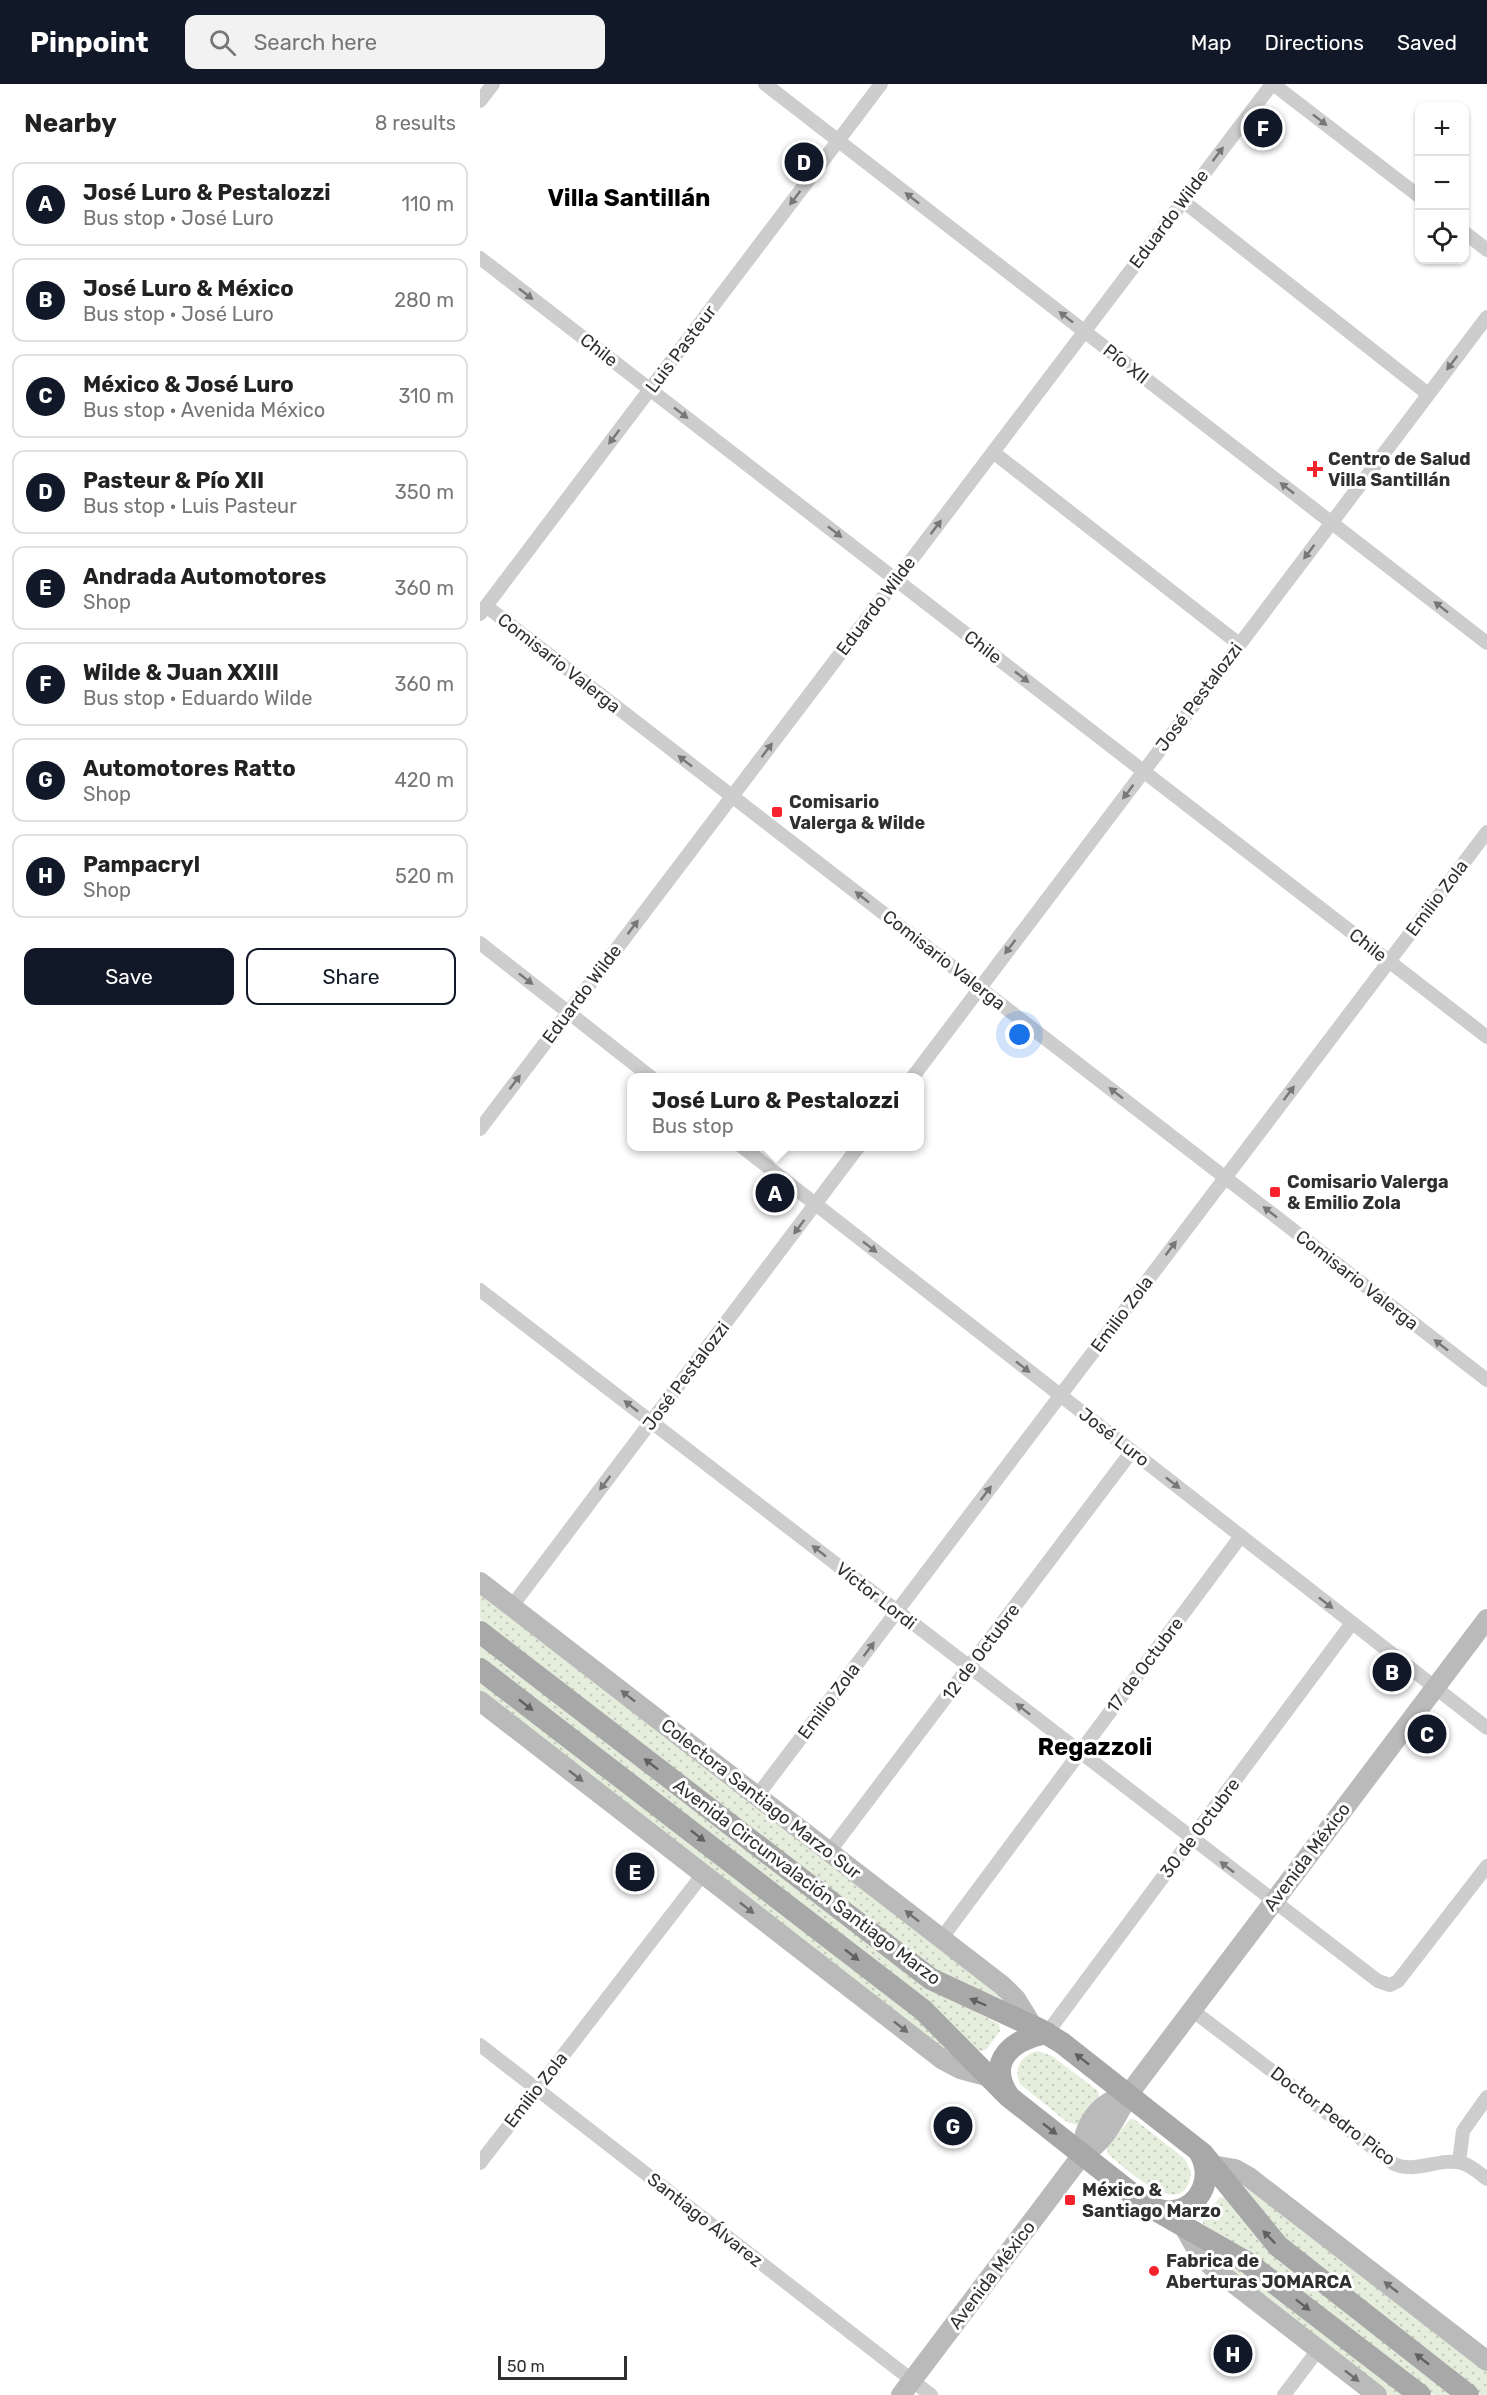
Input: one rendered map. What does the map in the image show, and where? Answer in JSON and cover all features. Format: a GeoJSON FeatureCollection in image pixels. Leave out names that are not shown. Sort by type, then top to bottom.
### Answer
{"type":"FeatureCollection","features":[{"type":"Feature","properties":{"kind":"main road","name":"Avenida Circunvalación Santiago Marzo"},"geometry":{"type":"LineString","coordinates":[[484,1635],[931,1978],[1039,2029],[1128,2095],[1192,2145],[1212,2165],[1278,2246],[1468,2395]]}},
{"type":"Feature","properties":{"kind":"main road","name":"Avenida Circunvalación Santiago Marzo"},"geometry":{"type":"LineString","coordinates":[[480,1669],[923,2010],[1015,2102],[1145,2204],[1248,2263],[1420,2395]]}},
{"type":"Feature","properties":{"kind":"main road"},"geometry":{"type":"LineString","coordinates":[[1015,2102],[1006,2092],[1001,2080],[1001,2067],[1005,2055],[1018,2041],[1039,2029]]}},
{"type":"Feature","properties":{"kind":"main road"},"geometry":{"type":"LineString","coordinates":[[1145,2204],[1170,2212],[1183,2210],[1198,2198],[1206,2180],[1206,2167],[1201,2155],[1192,2145]]}},
{"type":"Feature","properties":{"kind":"street"},"geometry":{"type":"LineString","coordinates":[[480,101],[493,84]]}},
{"type":"Feature","properties":{"kind":"street","name":"Pío XII"},"geometry":{"type":"LineString","coordinates":[[765,84],[1487,643]]}},
{"type":"Feature","properties":{"kind":"street","name":"Luis Pasteur"},"geometry":{"type":"LineString","coordinates":[[483,610],[881,84]]}},
{"type":"Feature","properties":{"kind":"street"},"geometry":{"type":"LineString","coordinates":[[1272,84],[1415,194]]}},
{"type":"Feature","properties":{"kind":"street","name":"Eduardo Wilde"},"geometry":{"type":"LineString","coordinates":[[480,1129],[1272,84]]}},
{"type":"Feature","properties":{"kind":"street"},"geometry":{"type":"LineString","coordinates":[[1183,201],[1428,394]]}},
{"type":"Feature","properties":{"kind":"street"},"geometry":{"type":"LineString","coordinates":[[1469,236],[1487,250]]}},
{"type":"Feature","properties":{"kind":"street","name":"Chile"},"geometry":{"type":"LineString","coordinates":[[480,258],[1487,1037]]}},
{"type":"Feature","properties":{"kind":"street","name":"José Pestalozzi"},"geometry":{"type":"LineString","coordinates":[[915,1073],[1487,317]]}},
{"type":"Feature","properties":{"kind":"street"},"geometry":{"type":"LineString","coordinates":[[993,452],[1239,644]]}},
{"type":"Feature","properties":{"kind":"street","name":"Comisario Valerga"},"geometry":{"type":"LineString","coordinates":[[483,610],[732,796],[1487,1380]]}},
{"type":"Feature","properties":{"kind":"street","name":"Emilio Zola"},"geometry":{"type":"LineString","coordinates":[[757,1796],[1486,836]]}},
{"type":"Feature","properties":{"kind":"street"},"geometry":{"type":"LineString","coordinates":[[480,943],[647,1073]]}},
{"type":"Feature","properties":{"kind":"street","name":"José Luro"},"geometry":{"type":"LineString","coordinates":[[747,1151],[1487,1728]]}},
{"type":"Feature","properties":{"kind":"street","name":"José Pestalozzi"},"geometry":{"type":"LineString","coordinates":[[512,1606],[855,1151]]}},
{"type":"Feature","properties":{"kind":"street","name":"Víctor Lordi"},"geometry":{"type":"LineString","coordinates":[[480,1290],[1191,1840],[1378,1981],[1390,1985],[1401,1978],[1487,1866]]}},
{"type":"Feature","properties":{"kind":"street","name":"12 de Octubre"},"geometry":{"type":"LineString","coordinates":[[829,1852],[1132,1451]]}},
{"type":"Feature","properties":{"kind":"street","name":"17 de Octubre"},"geometry":{"type":"LineString","coordinates":[[941,1939],[1241,1536]]}},
{"type":"Feature","properties":{"kind":"street","name":"Colectora Santiago Marzo Sur"},"geometry":{"type":"LineString","coordinates":[[480,1582],[1012,1994],[1039,2029]]}},
{"type":"Feature","properties":{"kind":"street","name":"Avenida México"},"geometry":{"type":"LineString","coordinates":[[907,2388],[1082,2155],[1085,2129],[1107,2102],[1128,2095],[1487,1619]]}},
{"type":"Feature","properties":{"kind":"street","name":"30 de Octubre"},"geometry":{"type":"LineString","coordinates":[[1039,2029],[1191,1840],[1352,1623]]}},
{"type":"Feature","properties":{"kind":"street"},"geometry":{"type":"LineString","coordinates":[[480,1701],[943,2060],[960,2069],[990,2077]]}},
{"type":"Feature","properties":{"kind":"street","name":"Emilio Zola"},"geometry":{"type":"LineString","coordinates":[[480,2163],[703,1874]]}},
{"type":"Feature","properties":{"kind":"street","name":"Doctor Pedro Pico"},"geometry":{"type":"LineString","coordinates":[[1192,2010],[1394,2164],[1406,2167],[1458,2162]]}},
{"type":"Feature","properties":{"kind":"street","name":"Santiago Álvarez"},"geometry":{"type":"LineString","coordinates":[[480,2045],[907,2388],[931,2395]]}},
{"type":"Feature","properties":{"kind":"street"},"geometry":{"type":"LineString","coordinates":[[1487,2097],[1463,2131],[1458,2162],[1468,2165],[1487,2179]]}},
{"type":"Feature","properties":{"kind":"street"},"geometry":{"type":"LineString","coordinates":[[1212,2165],[1235,2169],[1249,2177],[1487,2361]]}},
{"type":"Feature","properties":{"kind":"street"},"geometry":{"type":"LineString","coordinates":[[1184,2227],[1198,2252],[1211,2266],[1377,2395]]}},
{"type":"Feature","properties":{"kind":"street"},"geometry":{"type":"LineString","coordinates":[[1284,2395],[1318,2350]]}},
{"type":"Feature","properties":{"kind":"green space"},"geometry":{"type":"Polygon","coordinates":[[[480,1590],[1004,1996],[1003,1999],[957,1983],[934,1970],[498,1636],[480,1619],[480,1590]]]}},
{"type":"Feature","properties":{"kind":"green space"},"geometry":{"type":"Polygon","coordinates":[[[480,1643],[927,1987],[999,2024],[1000,2031],[986,2050],[979,2051],[914,1991],[480,1658],[480,1643]]]}},
{"type":"Feature","properties":{"kind":"green space"},"geometry":{"type":"Polygon","coordinates":[[[480,1681],[907,2009],[954,2057],[480,1694],[480,1681]]]}},
{"type":"Feature","properties":{"kind":"green space"},"geometry":{"type":"Polygon","coordinates":[[[1038,2051],[1052,2056],[1098,2091],[1099,2097],[1077,2125],[1067,2122],[1020,2084],[1017,2073],[1020,2063],[1027,2056],[1038,2051]]]}},
{"type":"Feature","properties":{"kind":"green space"},"geometry":{"type":"Polygon","coordinates":[[[1130,2119],[1134,2119],[1185,2159],[1191,2172],[1187,2187],[1178,2194],[1167,2194],[1140,2180],[1108,2154],[1107,2148],[1130,2119]]]}},
{"type":"Feature","properties":{"kind":"green space"},"geometry":{"type":"Polygon","coordinates":[[[1239,2180],[1487,2371],[1487,2395],[1481,2395],[1292,2248],[1239,2180]]]}},
{"type":"Feature","properties":{"kind":"green space"},"geometry":{"type":"Polygon","coordinates":[[[1220,2197],[1225,2198],[1259,2239],[1455,2395],[1434,2395],[1251,2254],[1203,2224],[1203,2218],[1220,2197]]]}},
{"type":"Feature","properties":{"kind":"green space"},"geometry":{"type":"Polygon","coordinates":[[[1214,2256],[1248,2274],[1406,2395],[1389,2395],[1213,2258],[1214,2256]]]}},
{"type":"Feature","properties":{"kind":"place","name":"Wilde & Juan XXIII"},"geometry":{"type":"Point","coordinates":[1263,128]}},
{"type":"Feature","properties":{"kind":"place","name":"Pasteur & Pío XII"},"geometry":{"type":"Point","coordinates":[804,162]}},
{"type":"Feature","properties":{"kind":"place","name":"Centro de Salud Villa Santillán"},"geometry":{"type":"Point","coordinates":[1315,469]}},
{"type":"Feature","properties":{"kind":"place","name":"Comisario Valerga & Wilde"},"geometry":{"type":"Point","coordinates":[777,812]}},
{"type":"Feature","properties":{"kind":"place","name":"Comisario Valerga & Emilio Zola"},"geometry":{"type":"Point","coordinates":[1275,1192]}},
{"type":"Feature","properties":{"kind":"place","name":"José Luro & Pestalozzi"},"geometry":{"type":"Point","coordinates":[775,1193]}},
{"type":"Feature","properties":{"kind":"place","name":"José Luro & México"},"geometry":{"type":"Point","coordinates":[1392,1672]}},
{"type":"Feature","properties":{"kind":"place","name":"México & José Luro"},"geometry":{"type":"Point","coordinates":[1427,1734]}},
{"type":"Feature","properties":{"kind":"place","name":"Andrada Automotores"},"geometry":{"type":"Point","coordinates":[635,1872]}},
{"type":"Feature","properties":{"kind":"place","name":"Automotores Ratto"},"geometry":{"type":"Point","coordinates":[953,2126]}},
{"type":"Feature","properties":{"kind":"place","name":"México & Santiago Marzo"},"geometry":{"type":"Point","coordinates":[1070,2200]}},
{"type":"Feature","properties":{"kind":"place","name":"Fabrica de Aberturas JOMARCA"},"geometry":{"type":"Point","coordinates":[1154,2271]}},
{"type":"Feature","properties":{"kind":"place","name":"Pampacryl"},"geometry":{"type":"Point","coordinates":[1233,2354]}},
{"type":"Feature","properties":{"kind":"district","name":"Villa Santillán"},"geometry":{"type":"Point","coordinates":[629,198]}},
{"type":"Feature","properties":{"kind":"district","name":"Regazzoli"},"geometry":{"type":"Point","coordinates":[1095,1747]}}]}
